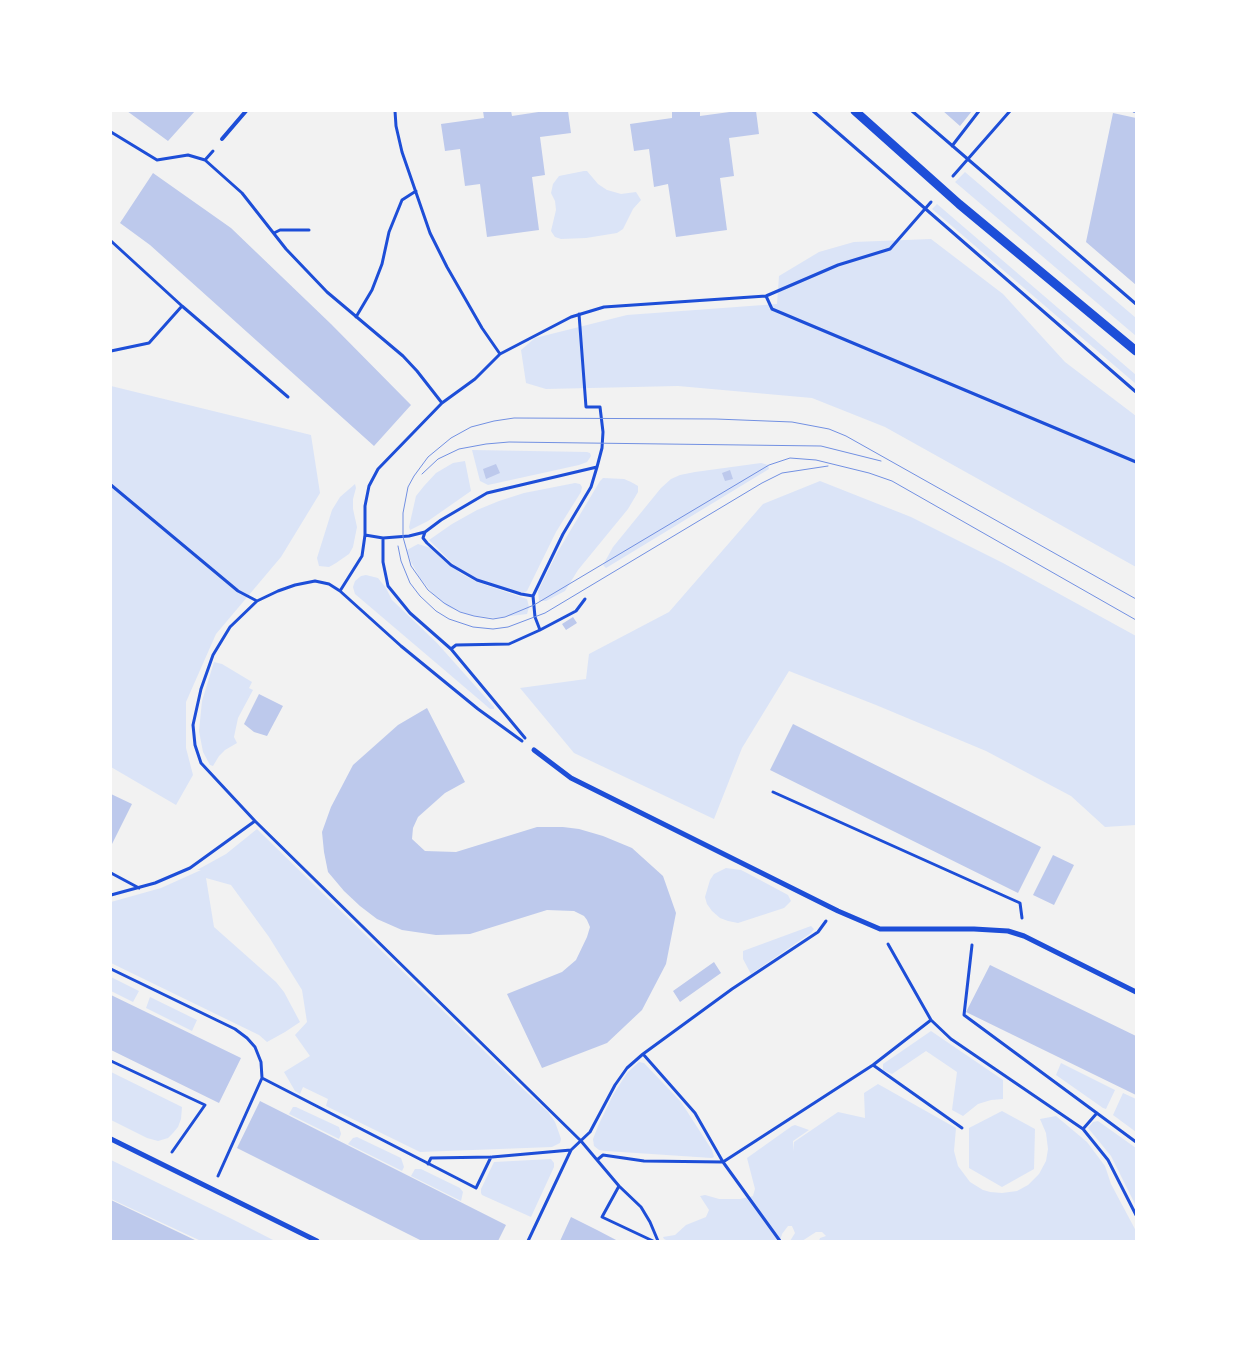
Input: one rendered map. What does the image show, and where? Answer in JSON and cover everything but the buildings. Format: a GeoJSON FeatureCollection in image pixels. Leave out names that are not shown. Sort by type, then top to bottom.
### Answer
{"type":"FeatureCollection","features":[{"type":"Feature","properties":{"kind":"street"},"geometry":{"type":"LineString","coordinates":[[855,111],[959,204],[1136,351]]}},
{"type":"Feature","properties":{"kind":"street"},"geometry":{"type":"LineString","coordinates":[[534,750],[571,778],[838,911],[880,929],[1008,931],[1024,936],[1136,992]]}},
{"type":"Feature","properties":{"kind":"street"},"geometry":{"type":"LineString","coordinates":[[111,1139],[317,1241]]}},
{"type":"Feature","properties":{"kind":"lane"},"geometry":{"type":"LineString","coordinates":[[222,140],[246,111]]}},
{"type":"Feature","properties":{"kind":"path"},"geometry":{"type":"LineString","coordinates":[[395,111],[396,126],[402,152],[430,233],[482,328],[500,354]]}},
{"type":"Feature","properties":{"kind":"path"},"geometry":{"type":"LineString","coordinates":[[813,111],[1136,392]]}},
{"type":"Feature","properties":{"kind":"path"},"geometry":{"type":"LineString","coordinates":[[912,111],[1136,304]]}},
{"type":"Feature","properties":{"kind":"path"},"geometry":{"type":"LineString","coordinates":[[952,146],[979,111]]}},
{"type":"Feature","properties":{"kind":"path"},"geometry":{"type":"LineString","coordinates":[[111,132],[157,160],[188,155],[205,160],[242,193],[286,249],[320,285],[356,318],[369,326],[403,356],[442,404]]}},
{"type":"Feature","properties":{"kind":"path"},"geometry":{"type":"LineString","coordinates":[[356,318],[372,290],[382,264],[389,232],[402,200],[416,191]]}},
{"type":"Feature","properties":{"kind":"path"},"geometry":{"type":"LineString","coordinates":[[274,233],[280,230],[309,230]]}},
{"type":"Feature","properties":{"kind":"path"},"geometry":{"type":"LineString","coordinates":[[111,241],[182,306],[288,396]]}},
{"type":"Feature","properties":{"kind":"path"},"geometry":{"type":"LineString","coordinates":[[340,591],[362,556],[365,534],[365,506],[369,486],[378,469],[442,404],[475,379],[500,354],[580,314],[604,308],[766,296],[838,265],[890,249]]}},
{"type":"Feature","properties":{"kind":"path"},"geometry":{"type":"LineString","coordinates":[[766,296],[772,309],[1136,462]]}},
{"type":"Feature","properties":{"kind":"path"},"geometry":{"type":"LineString","coordinates":[[111,352],[150,343],[182,306]]}},
{"type":"Feature","properties":{"kind":"path"},"geometry":{"type":"LineString","coordinates":[[540,630],[535,617],[532,596],[563,534],[591,487],[602,448],[603,432],[600,407],[586,407],[580,314]]}},
{"type":"Feature","properties":{"kind":"path"},"geometry":{"type":"LineString","coordinates":[[365,534],[383,538],[409,536],[425,532],[441,520],[487,493],[597,467]]}},
{"type":"Feature","properties":{"kind":"path"},"geometry":{"type":"LineString","coordinates":[[111,485],[238,591],[257,601]]}},
{"type":"Feature","properties":{"kind":"path"},"geometry":{"type":"LineString","coordinates":[[425,532],[423,538],[427,543],[460,570],[477,580],[532,596]]}},
{"type":"Feature","properties":{"kind":"path"},"geometry":{"type":"LineString","coordinates":[[383,538],[383,562],[388,586],[410,613],[451,649],[534,750]]}},
{"type":"Feature","properties":{"kind":"path"},"geometry":{"type":"LineString","coordinates":[[534,750],[478,709],[401,646],[340,591],[329,584],[315,581],[278,591],[257,601],[230,627],[213,655],[201,689],[193,725],[195,745],[201,762],[255,821],[581,1141],[640,1208],[650,1222],[658,1241]]}},
{"type":"Feature","properties":{"kind":"path"},"geometry":{"type":"LineString","coordinates":[[451,649],[456,645],[509,644],[576,611],[586,599]]}},
{"type":"Feature","properties":{"kind":"path"},"geometry":{"type":"LineString","coordinates":[[773,792],[1020,903],[1024,936]]}},
{"type":"Feature","properties":{"kind":"path"},"geometry":{"type":"LineString","coordinates":[[111,894],[162,881],[190,868],[255,821]]}},
{"type":"Feature","properties":{"kind":"path"},"geometry":{"type":"LineString","coordinates":[[111,873],[139,888]]}},
{"type":"Feature","properties":{"kind":"path"},"geometry":{"type":"LineString","coordinates":[[528,1241],[571,1150],[590,1132],[614,1086],[627,1068],[643,1054],[732,989],[818,932],[838,911]]}},
{"type":"Feature","properties":{"kind":"path"},"geometry":{"type":"LineString","coordinates":[[880,929],[930,1020],[951,1039],[1083,1129],[1108,1160],[1136,1215]]}},
{"type":"Feature","properties":{"kind":"path"},"geometry":{"type":"LineString","coordinates":[[974,929],[964,1015],[1136,1142]]}},
{"type":"Feature","properties":{"kind":"path"},"geometry":{"type":"LineString","coordinates":[[111,969],[235,1030],[247,1038],[255,1047],[261,1062],[262,1078],[212,1189]]}},
{"type":"Feature","properties":{"kind":"path"},"geometry":{"type":"LineString","coordinates":[[597,1160],[603,1155],[644,1160],[723,1162],[873,1065],[930,1020]]}},
{"type":"Feature","properties":{"kind":"path"},"geometry":{"type":"LineString","coordinates":[[643,1054],[694,1113],[723,1162],[780,1241]]}},
{"type":"Feature","properties":{"kind":"path"},"geometry":{"type":"LineString","coordinates":[[111,1060],[206,1105],[163,1164]]}},
{"type":"Feature","properties":{"kind":"path"},"geometry":{"type":"LineString","coordinates":[[873,1065],[962,1128]]}},
{"type":"Feature","properties":{"kind":"path"},"geometry":{"type":"LineString","coordinates":[[262,1078],[476,1188],[492,1157]]}},
{"type":"Feature","properties":{"kind":"path"},"geometry":{"type":"LineString","coordinates":[[1083,1129],[1097,1113]]}},
{"type":"Feature","properties":{"kind":"path"},"geometry":{"type":"LineString","coordinates":[[428,1164],[431,1158],[492,1157],[571,1150]]}},
{"type":"Feature","properties":{"kind":"path"},"geometry":{"type":"LineString","coordinates":[[619,1186],[602,1217],[653,1241]]}},
{"type":"Feature","properties":{"kind":"shaded area"},"geometry":{"type":"Polygon","coordinates":[[[587,171],[598,184],[607,190],[621,194],[636,192],[641,200],[633,209],[623,229],[617,233],[586,238],[561,239],[555,237],[551,231],[556,210],[555,201],[551,193],[553,184],[559,176],[587,171]]]}},
{"type":"Feature","properties":{"kind":"shaded area"},"geometry":{"type":"Polygon","coordinates":[[[965,172],[1136,318],[1136,336],[955,182],[965,172]]]}},
{"type":"Feature","properties":{"kind":"shaded area"},"geometry":{"type":"Polygon","coordinates":[[[937,204],[1136,375],[1136,384],[932,209],[937,204]]]}},
{"type":"Feature","properties":{"kind":"shaded area"},"geometry":{"type":"Polygon","coordinates":[[[931,239],[1003,294],[1065,362],[1136,416],[1136,567],[885,427],[812,398],[678,386],[546,389],[526,383],[521,350],[535,338],[627,315],[777,304],[779,276],[819,252],[854,242],[931,239]]]}},
{"type":"Feature","properties":{"kind":"shaded area"},"geometry":{"type":"Polygon","coordinates":[[[111,386],[311,435],[320,493],[281,557],[216,634],[186,702],[186,748],[193,775],[176,805],[111,767],[111,386]]]}},
{"type":"Feature","properties":{"kind":"shaded area"},"geometry":{"type":"Polygon","coordinates":[[[472,450],[587,452],[591,456],[587,462],[579,465],[488,485],[480,481],[472,450]]]}},
{"type":"Feature","properties":{"kind":"shaded area"},"geometry":{"type":"Polygon","coordinates":[[[465,461],[471,491],[428,521],[410,530],[409,527],[416,496],[436,473],[453,463],[465,461]]]}},
{"type":"Feature","properties":{"kind":"shaded area"},"geometry":{"type":"Polygon","coordinates":[[[761,463],[768,465],[769,469],[606,568],[603,565],[613,547],[661,488],[671,479],[695,472],[761,463]]]}},
{"type":"Feature","properties":{"kind":"shaded area"},"geometry":{"type":"Polygon","coordinates":[[[603,478],[624,479],[638,486],[638,492],[628,509],[578,570],[565,591],[546,601],[539,601],[538,591],[557,553],[603,478]]]}},
{"type":"Feature","properties":{"kind":"shaded area"},"geometry":{"type":"Polygon","coordinates":[[[820,481],[911,517],[1003,563],[1136,636],[1136,825],[1105,827],[1071,796],[986,751],[789,671],[742,748],[714,819],[574,753],[520,688],[586,679],[589,654],[669,612],[763,504],[820,481]]]}},
{"type":"Feature","properties":{"kind":"shaded area"},"geometry":{"type":"Polygon","coordinates":[[[575,483],[580,484],[582,487],[581,492],[556,532],[527,591],[524,593],[503,588],[471,576],[453,564],[429,540],[477,510],[499,501],[524,493],[575,483]]]}},
{"type":"Feature","properties":{"kind":"shaded area"},"geometry":{"type":"Polygon","coordinates":[[[355,484],[353,509],[357,527],[353,547],[349,554],[329,567],[319,566],[317,558],[332,510],[340,497],[355,484]]]}},
{"type":"Feature","properties":{"kind":"shaded area"},"geometry":{"type":"Polygon","coordinates":[[[418,544],[434,549],[460,573],[477,582],[527,599],[529,607],[527,614],[494,618],[470,615],[448,607],[433,594],[420,578],[411,562],[407,550],[418,544]]]}},
{"type":"Feature","properties":{"kind":"shaded area"},"geometry":{"type":"Polygon","coordinates":[[[366,575],[378,578],[392,600],[437,643],[494,709],[490,709],[355,594],[353,587],[355,581],[361,576],[366,575]]]}},
{"type":"Feature","properties":{"kind":"shaded area"},"geometry":{"type":"Polygon","coordinates":[[[214,662],[222,664],[252,682],[249,688],[253,690],[238,718],[234,737],[237,743],[225,750],[213,766],[210,765],[203,752],[199,731],[202,701],[214,662]]]}},
{"type":"Feature","properties":{"kind":"shaded area"},"geometry":{"type":"Polygon","coordinates":[[[257,829],[548,1112],[555,1122],[561,1139],[560,1143],[552,1147],[420,1152],[326,1106],[328,1099],[303,1087],[300,1094],[295,1091],[284,1072],[310,1056],[295,1035],[307,1022],[302,990],[269,937],[231,885],[206,878],[214,927],[276,982],[284,992],[300,1022],[285,1032],[267,1042],[259,1035],[111,963],[111,902],[161,888],[201,870],[197,870],[226,854],[257,829]]]}},
{"type":"Feature","properties":{"kind":"shaded area"},"geometry":{"type":"Polygon","coordinates":[[[726,868],[741,870],[747,873],[788,895],[791,901],[784,908],[738,923],[720,918],[707,904],[705,897],[710,880],[714,874],[726,868]]]}},
{"type":"Feature","properties":{"kind":"shaded area"},"geometry":{"type":"Polygon","coordinates":[[[811,926],[814,929],[811,933],[751,974],[743,959],[743,951],[811,926]]]}},
{"type":"Feature","properties":{"kind":"shaded area"},"geometry":{"type":"Polygon","coordinates":[[[111,977],[139,991],[133,1002],[111,991],[111,977]]]}},
{"type":"Feature","properties":{"kind":"shaded area"},"geometry":{"type":"Polygon","coordinates":[[[150,997],[197,1020],[192,1031],[146,1008],[150,997]]]}},
{"type":"Feature","properties":{"kind":"shaded area"},"geometry":{"type":"Polygon","coordinates":[[[931,1031],[1003,1080],[1003,1099],[978,1104],[963,1116],[952,1110],[957,1072],[926,1051],[892,1074],[883,1070],[883,1064],[931,1031]]]}},
{"type":"Feature","properties":{"kind":"shaded area"},"geometry":{"type":"Polygon","coordinates":[[[639,1062],[644,1063],[681,1102],[712,1150],[714,1157],[606,1151],[599,1150],[594,1146],[593,1139],[613,1095],[627,1073],[639,1062]]]}},
{"type":"Feature","properties":{"kind":"shaded area"},"geometry":{"type":"Polygon","coordinates":[[[1061,1063],[1115,1090],[1106,1109],[1056,1075],[1061,1063]]]}},
{"type":"Feature","properties":{"kind":"shaded area"},"geometry":{"type":"Polygon","coordinates":[[[111,1072],[182,1107],[178,1127],[168,1138],[158,1141],[147,1138],[111,1120],[111,1072]]]}},
{"type":"Feature","properties":{"kind":"shaded area"},"geometry":{"type":"Polygon","coordinates":[[[878,1084],[956,1128],[954,1151],[958,1166],[970,1182],[990,1192],[1017,1191],[1028,1185],[1039,1174],[1046,1161],[1048,1149],[1046,1133],[1040,1119],[1056,1116],[1087,1142],[1105,1166],[1111,1184],[1136,1231],[1136,1241],[819,1241],[820,1238],[826,1236],[822,1232],[816,1232],[802,1241],[790,1241],[795,1233],[792,1226],[788,1226],[782,1234],[780,1241],[668,1241],[664,1239],[663,1237],[675,1235],[686,1225],[706,1217],[709,1210],[700,1196],[705,1195],[719,1199],[740,1199],[753,1196],[755,1189],[747,1158],[792,1126],[795,1125],[809,1130],[793,1141],[793,1151],[794,1142],[838,1112],[865,1118],[864,1093],[878,1084]]]}},
{"type":"Feature","properties":{"kind":"shaded area"},"geometry":{"type":"Polygon","coordinates":[[[1123,1093],[1136,1099],[1136,1132],[1113,1115],[1123,1093]]]}},
{"type":"Feature","properties":{"kind":"shaded area"},"geometry":{"type":"Polygon","coordinates":[[[293,1107],[339,1127],[341,1134],[339,1139],[289,1114],[293,1107]]]}},
{"type":"Feature","properties":{"kind":"shaded area"},"geometry":{"type":"Polygon","coordinates":[[[1002,1111],[1035,1129],[1034,1169],[1002,1187],[969,1168],[969,1128],[1002,1111]]]}},
{"type":"Feature","properties":{"kind":"shaded area"},"geometry":{"type":"Polygon","coordinates":[[[1098,1121],[1136,1148],[1136,1206],[1111,1156],[1088,1128],[1093,1122],[1098,1121]]]}},
{"type":"Feature","properties":{"kind":"shaded area"},"geometry":{"type":"Polygon","coordinates":[[[357,1137],[401,1158],[404,1167],[402,1171],[348,1144],[353,1138],[357,1137]]]}},
{"type":"Feature","properties":{"kind":"shaded area"},"geometry":{"type":"Polygon","coordinates":[[[551,1159],[554,1167],[531,1217],[482,1195],[481,1189],[494,1162],[551,1159]]]}},
{"type":"Feature","properties":{"kind":"shaded area"},"geometry":{"type":"Polygon","coordinates":[[[111,1160],[275,1241],[201,1241],[111,1199],[111,1160]]]}},
{"type":"Feature","properties":{"kind":"shaded area"},"geometry":{"type":"Polygon","coordinates":[[[415,1169],[421,1169],[460,1188],[463,1192],[461,1201],[411,1176],[415,1169]]]}},
{"type":"Feature","properties":{"kind":"tram line"},"geometry":{"type":"LineString","coordinates":[[1136,599],[846,436],[829,429],[792,422],[716,419],[514,418],[494,421],[471,427],[451,438],[428,457],[408,487],[403,513],[403,537],[411,566],[428,590],[444,603],[460,612],[493,619],[505,617],[534,605],[769,465],[790,458],[816,460],[869,473],[892,481],[1136,620]]}},
{"type":"Feature","properties":{"kind":"tram line"},"geometry":{"type":"LineString","coordinates":[[422,474],[438,459],[459,449],[509,442],[821,446],[881,461]]}},
{"type":"Feature","properties":{"kind":"tram line"},"geometry":{"type":"LineString","coordinates":[[398,546],[401,561],[410,583],[420,596],[436,611],[449,619],[473,627],[493,629],[508,627],[545,613],[762,483],[782,473],[828,466]]}}]}
